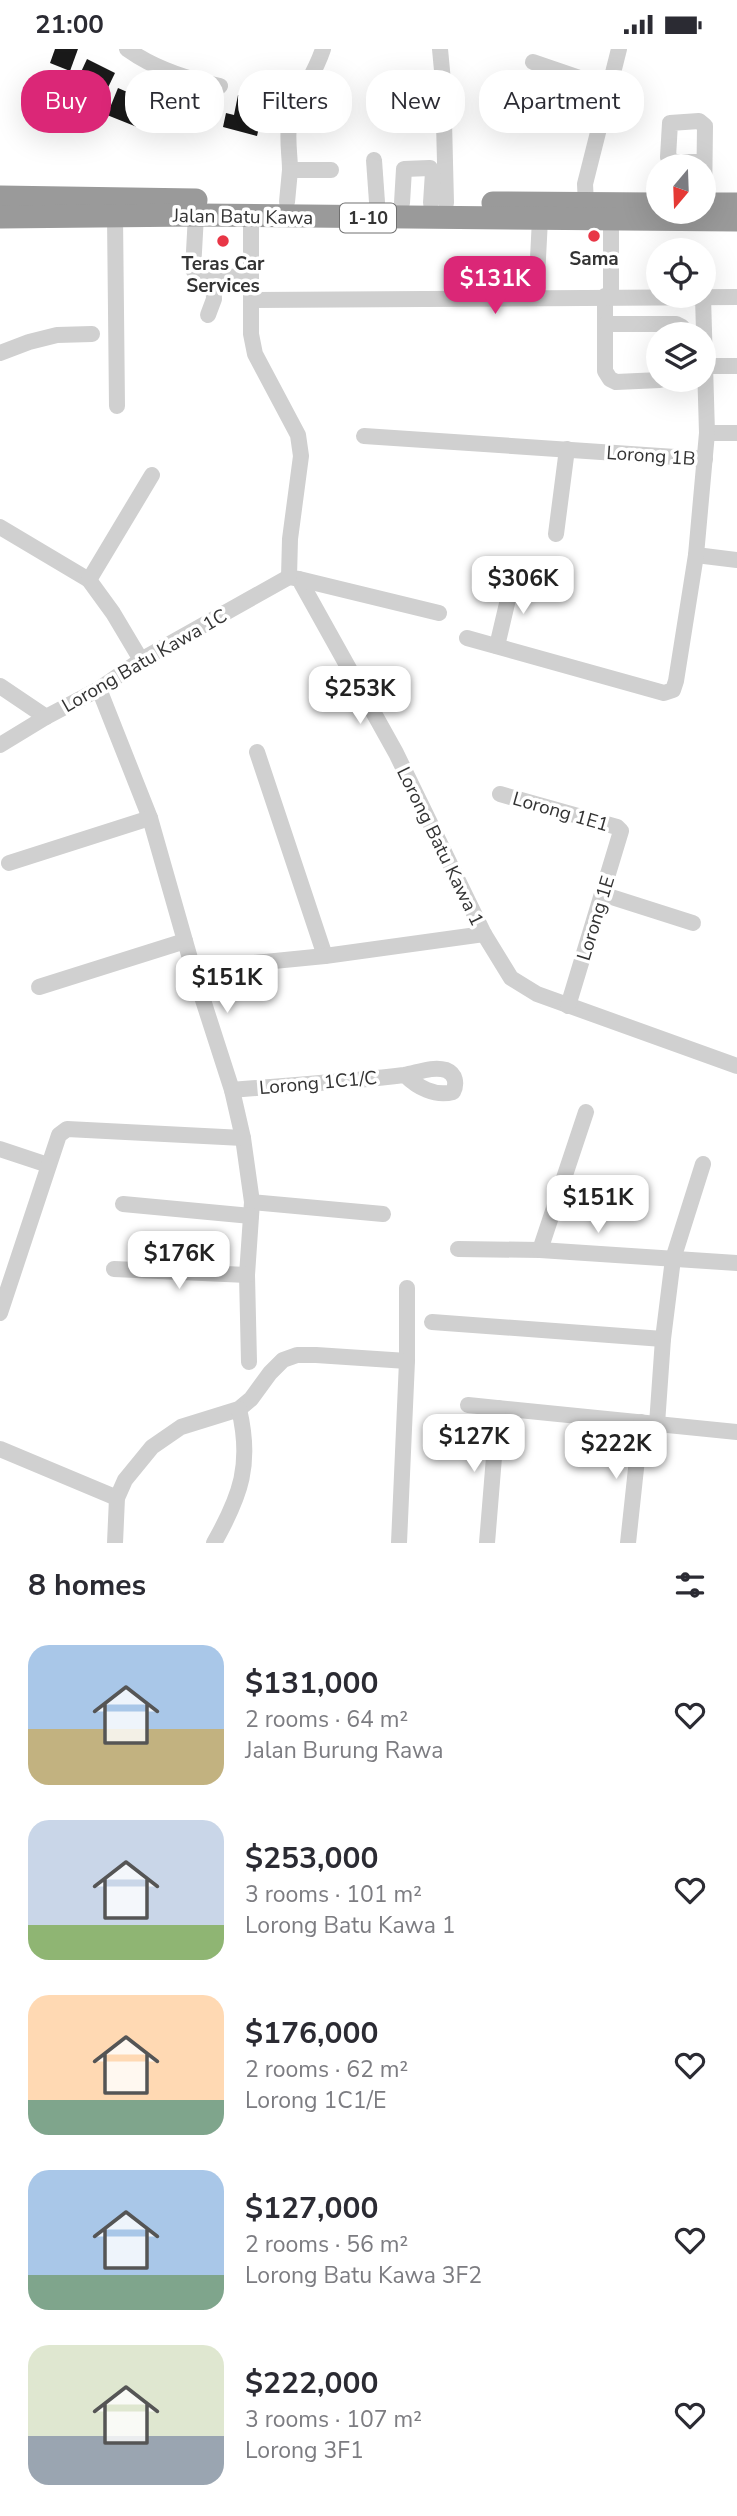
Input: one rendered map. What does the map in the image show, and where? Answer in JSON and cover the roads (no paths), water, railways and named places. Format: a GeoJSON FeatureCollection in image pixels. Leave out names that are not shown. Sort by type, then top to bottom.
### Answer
{"type":"FeatureCollection","features":[{"type":"Feature","properties":{"kind":"highway","name":"Jalan Batu Kawa"},"geometry":{"type":"LineString","coordinates":[[0,197],[646,204]]}},
{"type":"Feature","properties":{"kind":"highway"},"geometry":{"type":"LineString","coordinates":[[716,204],[737,204]]}},
{"type":"Feature","properties":{"kind":"highway","name":"Jalan Batu Kawa"},"geometry":{"type":"LineString","coordinates":[[0,217],[196,215],[737,221]]}},
{"type":"Feature","properties":{"kind":"street"},"geometry":{"type":"LineString","coordinates":[[127,49],[162,70]]}},
{"type":"Feature","properties":{"kind":"street"},"geometry":{"type":"LineString","coordinates":[[287,202],[290,170],[289,123],[304,89],[317,69],[323,49]]}},
{"type":"Feature","properties":{"kind":"street"},"geometry":{"type":"LineString","coordinates":[[438,203],[443,81],[440,49]]}},
{"type":"Feature","properties":{"kind":"street"},"geometry":{"type":"LineString","coordinates":[[614,70],[619,49]]}},
{"type":"Feature","properties":{"kind":"street"},"geometry":{"type":"LineString","coordinates":[[533,62],[556,70]]}},
{"type":"Feature","properties":{"kind":"street"},"geometry":{"type":"LineString","coordinates":[[586,204],[585,184],[598,133]]}},
{"type":"Feature","properties":{"kind":"street"},"geometry":{"type":"LineString","coordinates":[[374,160],[377,202]]}},
{"type":"Feature","properties":{"kind":"street"},"geometry":{"type":"LineString","coordinates":[[402,202],[404,169],[430,168],[438,203]]}},
{"type":"Feature","properties":{"kind":"street"},"geometry":{"type":"LineString","coordinates":[[290,170],[331,170]]}},
{"type":"Feature","properties":{"kind":"street"},"geometry":{"type":"LineString","coordinates":[[196,215],[193,270],[200,276],[251,277]]}},
{"type":"Feature","properties":{"kind":"street"},"geometry":{"type":"LineString","coordinates":[[115,216],[117,406]]}},
{"type":"Feature","properties":{"kind":"street"},"geometry":{"type":"LineString","coordinates":[[251,216],[251,334],[255,354],[298,435],[301,456],[290,540],[294,578],[439,613]]}},
{"type":"Feature","properties":{"kind":"street"},"geometry":{"type":"LineString","coordinates":[[536,297],[540,219]]}},
{"type":"Feature","properties":{"kind":"street"},"geometry":{"type":"LineString","coordinates":[[611,220],[605,372],[610,379],[616,381],[646,380]]}},
{"type":"Feature","properties":{"kind":"street"},"geometry":{"type":"LineString","coordinates":[[208,315],[214,299],[213,277]]}},
{"type":"Feature","properties":{"kind":"street"},"geometry":{"type":"LineString","coordinates":[[252,300],[646,296]]}},
{"type":"Feature","properties":{"kind":"street"},"geometry":{"type":"LineString","coordinates":[[716,297],[737,297]]}},
{"type":"Feature","properties":{"kind":"street"},"geometry":{"type":"LineString","coordinates":[[606,324],[646,324]]}},
{"type":"Feature","properties":{"kind":"street"},"geometry":{"type":"LineString","coordinates":[[0,353],[57,335],[92,334]]}},
{"type":"Feature","properties":{"kind":"street"},"geometry":{"type":"LineString","coordinates":[[716,371],[737,366]]}},
{"type":"Feature","properties":{"kind":"street"},"geometry":{"type":"LineString","coordinates":[[705,459],[706,392]]}},
{"type":"Feature","properties":{"kind":"street"},"geometry":{"type":"LineString","coordinates":[[707,433],[737,433]]}},
{"type":"Feature","properties":{"kind":"street","name":"Lorong 1B"},"geometry":{"type":"LineString","coordinates":[[364,436],[705,459],[696,555],[673,690],[664,693],[497,646]]}},
{"type":"Feature","properties":{"kind":"street"},"geometry":{"type":"LineString","coordinates":[[556,534],[567,449]]}},
{"type":"Feature","properties":{"kind":"street"},"geometry":{"type":"LineString","coordinates":[[89,580],[152,475]]}},
{"type":"Feature","properties":{"kind":"street"},"geometry":{"type":"LineString","coordinates":[[0,527],[89,580],[113,613],[141,660]]}},
{"type":"Feature","properties":{"kind":"street"},"geometry":{"type":"LineString","coordinates":[[696,555],[737,560]]}},
{"type":"Feature","properties":{"kind":"street","name":"Lorong Batu Kawa 1C"},"geometry":{"type":"LineString","coordinates":[[0,745],[99,689],[141,660],[294,578]]}},
{"type":"Feature","properties":{"kind":"street","name":"Lorong Batu Kawa 1"},"geometry":{"type":"LineString","coordinates":[[294,578],[396,753],[484,934],[511,978],[537,994],[737,1066]]}},
{"type":"Feature","properties":{"kind":"street"},"geometry":{"type":"LineString","coordinates":[[467,638],[497,646],[513,578]]}},
{"type":"Feature","properties":{"kind":"street"},"geometry":{"type":"LineString","coordinates":[[0,686],[46,717]]}},
{"type":"Feature","properties":{"kind":"street"},"geometry":{"type":"LineString","coordinates":[[99,689],[150,818],[193,969],[232,1090],[243,1138],[251,1209],[247,1276],[248,1362]]}},
{"type":"Feature","properties":{"kind":"street"},"geometry":{"type":"LineString","coordinates":[[257,752],[326,956]]}},
{"type":"Feature","properties":{"kind":"street","name":"Lorong 1E1"},"geometry":{"type":"LineString","coordinates":[[500,794],[617,827],[621,831]]}},
{"type":"Feature","properties":{"kind":"street"},"geometry":{"type":"LineString","coordinates":[[9,863],[150,818]]}},
{"type":"Feature","properties":{"kind":"street","name":"Lorong 1E"},"geometry":{"type":"LineString","coordinates":[[568,1006],[621,831]]}},
{"type":"Feature","properties":{"kind":"street"},"geometry":{"type":"LineString","coordinates":[[602,894],[693,923]]}},
{"type":"Feature","properties":{"kind":"street"},"geometry":{"type":"LineString","coordinates":[[193,969],[326,956],[484,934]]}},
{"type":"Feature","properties":{"kind":"street"},"geometry":{"type":"LineString","coordinates":[[39,987],[185,941]]}},
{"type":"Feature","properties":{"kind":"street","name":"Lorong 1C1/C"},"geometry":{"type":"LineString","coordinates":[[232,1090],[405,1075]]}},
{"type":"Feature","properties":{"kind":"street"},"geometry":{"type":"LineString","coordinates":[[540,1250],[586,1112]]}},
{"type":"Feature","properties":{"kind":"street"},"geometry":{"type":"LineString","coordinates":[[0,1313],[4,1287],[48,1165],[59,1135],[67,1129],[243,1138]]}},
{"type":"Feature","properties":{"kind":"street"},"geometry":{"type":"LineString","coordinates":[[0,1149],[48,1165]]}},
{"type":"Feature","properties":{"kind":"street"},"geometry":{"type":"LineString","coordinates":[[628,1543],[663,1339],[673,1259],[703,1164]]}},
{"type":"Feature","properties":{"kind":"street"},"geometry":{"type":"LineString","coordinates":[[123,1204],[383,1214]]}},
{"type":"Feature","properties":{"kind":"street"},"geometry":{"type":"LineString","coordinates":[[458,1249],[540,1250],[737,1263]]}},
{"type":"Feature","properties":{"kind":"street"},"geometry":{"type":"LineString","coordinates":[[114,1269],[247,1276]]}},
{"type":"Feature","properties":{"kind":"street"},"geometry":{"type":"LineString","coordinates":[[400,1543],[407,1288]]}},
{"type":"Feature","properties":{"kind":"street"},"geometry":{"type":"LineString","coordinates":[[432,1322],[663,1339]]}},
{"type":"Feature","properties":{"kind":"street"},"geometry":{"type":"LineString","coordinates":[[116,1543],[117,1498],[125,1480],[152,1447],[181,1427],[239,1409],[284,1360],[297,1355],[407,1361]]}},
{"type":"Feature","properties":{"kind":"street"},"geometry":{"type":"LineString","coordinates":[[468,1405],[737,1432]]}},
{"type":"Feature","properties":{"kind":"street"},"geometry":{"type":"LineString","coordinates":[[487,1543],[498,1408]]}},
{"type":"Feature","properties":{"kind":"street"},"geometry":{"type":"LineString","coordinates":[[214,1543],[229,1517],[242,1484],[245,1460],[239,1409]]}},
{"type":"Feature","properties":{"kind":"street"},"geometry":{"type":"LineString","coordinates":[[0,1449],[117,1498]]}},
{"type":"Feature","properties":{"kind":"place","name":"Sama"},"geometry":{"type":"Point","coordinates":[594,236]}},
{"type":"Feature","properties":{"kind":"place","name":"Teras Car Services"},"geometry":{"type":"Point","coordinates":[223,241]}}]}
